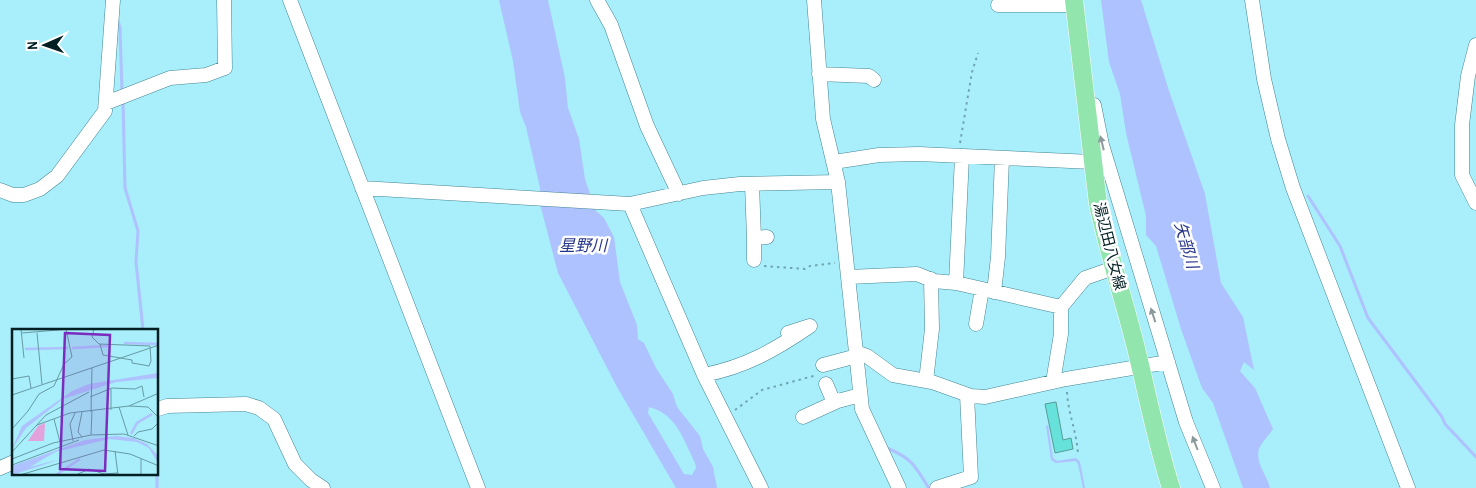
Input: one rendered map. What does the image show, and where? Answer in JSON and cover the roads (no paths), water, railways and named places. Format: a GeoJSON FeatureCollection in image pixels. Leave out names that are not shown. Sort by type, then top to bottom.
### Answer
{"type":"FeatureCollection","features":[{"type":"Feature","properties":{"kind":"main road","name":"湯辺田八女線"},"geometry":{"type":"LineString","coordinates":[[1074,2],[1079,51],[1099,169],[1105,237],[1161,456],[1171,488]]}},
{"type":"Feature","properties":{"kind":"street"},"geometry":{"type":"LineString","coordinates":[[0,190],[13,195],[24,196],[40,189],[57,176],[105,111],[113,0]]}},
{"type":"Feature","properties":{"kind":"street"},"geometry":{"type":"LineString","coordinates":[[106,103],[170,78],[206,75],[225,68],[224,0]]}},
{"type":"Feature","properties":{"kind":"street"},"geometry":{"type":"LineString","coordinates":[[290,0],[478,488]]}},
{"type":"Feature","properties":{"kind":"street"},"geometry":{"type":"LineString","coordinates":[[597,0],[611,25],[647,126],[679,194]]}},
{"type":"Feature","properties":{"kind":"street"},"geometry":{"type":"LineString","coordinates":[[814,0],[823,119],[838,182],[862,409],[896,487]]}},
{"type":"Feature","properties":{"kind":"street"},"geometry":{"type":"LineString","coordinates":[[1252,0],[1264,79],[1293,188],[1408,488]]}},
{"type":"Feature","properties":{"kind":"street"},"geometry":{"type":"LineString","coordinates":[[998,5],[1074,2]]}},
{"type":"Feature","properties":{"kind":"street"},"geometry":{"type":"LineString","coordinates":[[1476,45],[1468,76],[1462,125],[1462,175],[1476,203]]}},
{"type":"Feature","properties":{"kind":"street"},"geometry":{"type":"LineString","coordinates":[[820,74],[869,76],[874,80]]}},
{"type":"Feature","properties":{"kind":"street"},"geometry":{"type":"LineString","coordinates":[[834,162],[879,155],[920,154],[1002,159],[1099,169],[1168,362],[1186,422],[1213,488]]}},
{"type":"Feature","properties":{"kind":"street"},"geometry":{"type":"LineString","coordinates":[[956,283],[960,157]]}},
{"type":"Feature","properties":{"kind":"street"},"geometry":{"type":"LineString","coordinates":[[976,324],[998,257],[1002,159]]}},
{"type":"Feature","properties":{"kind":"street"},"geometry":{"type":"LineString","coordinates":[[362,188],[630,204],[703,188],[752,184],[838,182]]}},
{"type":"Feature","properties":{"kind":"street"},"geometry":{"type":"LineString","coordinates":[[752,184],[760,237],[754,260]]}},
{"type":"Feature","properties":{"kind":"street"},"geometry":{"type":"LineString","coordinates":[[630,204],[704,375],[762,488]]}},
{"type":"Feature","properties":{"kind":"street"},"geometry":{"type":"LineString","coordinates":[[1059,381],[1061,307],[1085,278],[1114,268]]}},
{"type":"Feature","properties":{"kind":"street"},"geometry":{"type":"LineString","coordinates":[[848,277],[917,274],[931,279],[1061,307]]}},
{"type":"Feature","properties":{"kind":"street"},"geometry":{"type":"LineString","coordinates":[[926,381],[932,329],[931,279]]}},
{"type":"Feature","properties":{"kind":"street"},"geometry":{"type":"LineString","coordinates":[[704,375],[730,370],[754,360],[810,326],[788,333]]}},
{"type":"Feature","properties":{"kind":"street"},"geometry":{"type":"LineString","coordinates":[[838,401],[832,398],[823,375],[857,354],[867,356],[893,375],[926,381],[967,395],[985,397],[1059,381],[1168,362]]}},
{"type":"Feature","properties":{"kind":"street"},"geometry":{"type":"LineString","coordinates":[[803,417],[838,401],[860,395]]}},
{"type":"Feature","properties":{"kind":"street"},"geometry":{"type":"LineString","coordinates":[[937,488],[971,476],[967,395]]}},
{"type":"Feature","properties":{"kind":"street"},"geometry":{"type":"LineString","coordinates":[[159,409],[167,406],[246,404],[258,408],[274,419],[296,464],[311,480],[323,488]]}},
{"type":"Feature","properties":{"kind":"street"},"geometry":{"type":"LineString","coordinates":[[0,468],[12,463]]}},
{"type":"Feature","properties":{"kind":"water","name":"星野川"},"geometry":{"type":"Polygon","coordinates":[[[499,0],[548,0],[565,78],[568,108],[579,139],[585,179],[596,211],[604,218],[614,237],[620,282],[637,325],[638,339],[644,343],[656,368],[673,394],[677,407],[700,436],[703,449],[713,467],[717,488],[676,488],[617,387],[558,273],[540,204],[540,188],[526,127],[520,112],[513,61],[499,0]],[[649,407],[648,413],[684,474],[692,475],[696,468],[695,463],[683,437],[673,422],[659,411],[649,407]]]}},
{"type":"Feature","properties":{"kind":"water","name":"矢部川"},"geometry":{"type":"Polygon","coordinates":[[[1101,0],[1141,0],[1169,91],[1205,194],[1221,283],[1243,317],[1254,370],[1244,362],[1240,371],[1255,388],[1273,429],[1260,447],[1258,454],[1270,488],[1243,488],[1213,403],[1202,388],[1181,329],[1156,246],[1146,235],[1146,216],[1126,133],[1120,94],[1109,62],[1101,0]]]}},
{"type":"Feature","properties":{"kind":"water"},"geometry":{"type":"Polygon","coordinates":[[[1048,425],[1053,458],[1057,461],[1076,458],[1080,462],[1085,488],[1083,488],[1076,461],[1056,463],[1051,460],[1046,426],[1048,425]]]}},
{"type":"Feature","properties":{"kind":"waterway"},"geometry":{"type":"LineString","coordinates":[[118,20],[120,28],[122,93]]}},
{"type":"Feature","properties":{"kind":"waterway"},"geometry":{"type":"LineString","coordinates":[[123,102],[125,188],[138,231],[136,262],[143,329]]}},
{"type":"Feature","properties":{"kind":"waterway"},"geometry":{"type":"LineString","coordinates":[[1308,196],[1340,246],[1368,318],[1442,417],[1445,424],[1476,457]]}},
{"type":"Feature","properties":{"kind":"waterway"},"geometry":{"type":"LineString","coordinates":[[887,448],[902,455],[912,463],[928,487]]}},
{"type":"Feature","properties":{"kind":"waterway"},"geometry":{"type":"LineString","coordinates":[[157,476],[157,488]]}}]}
